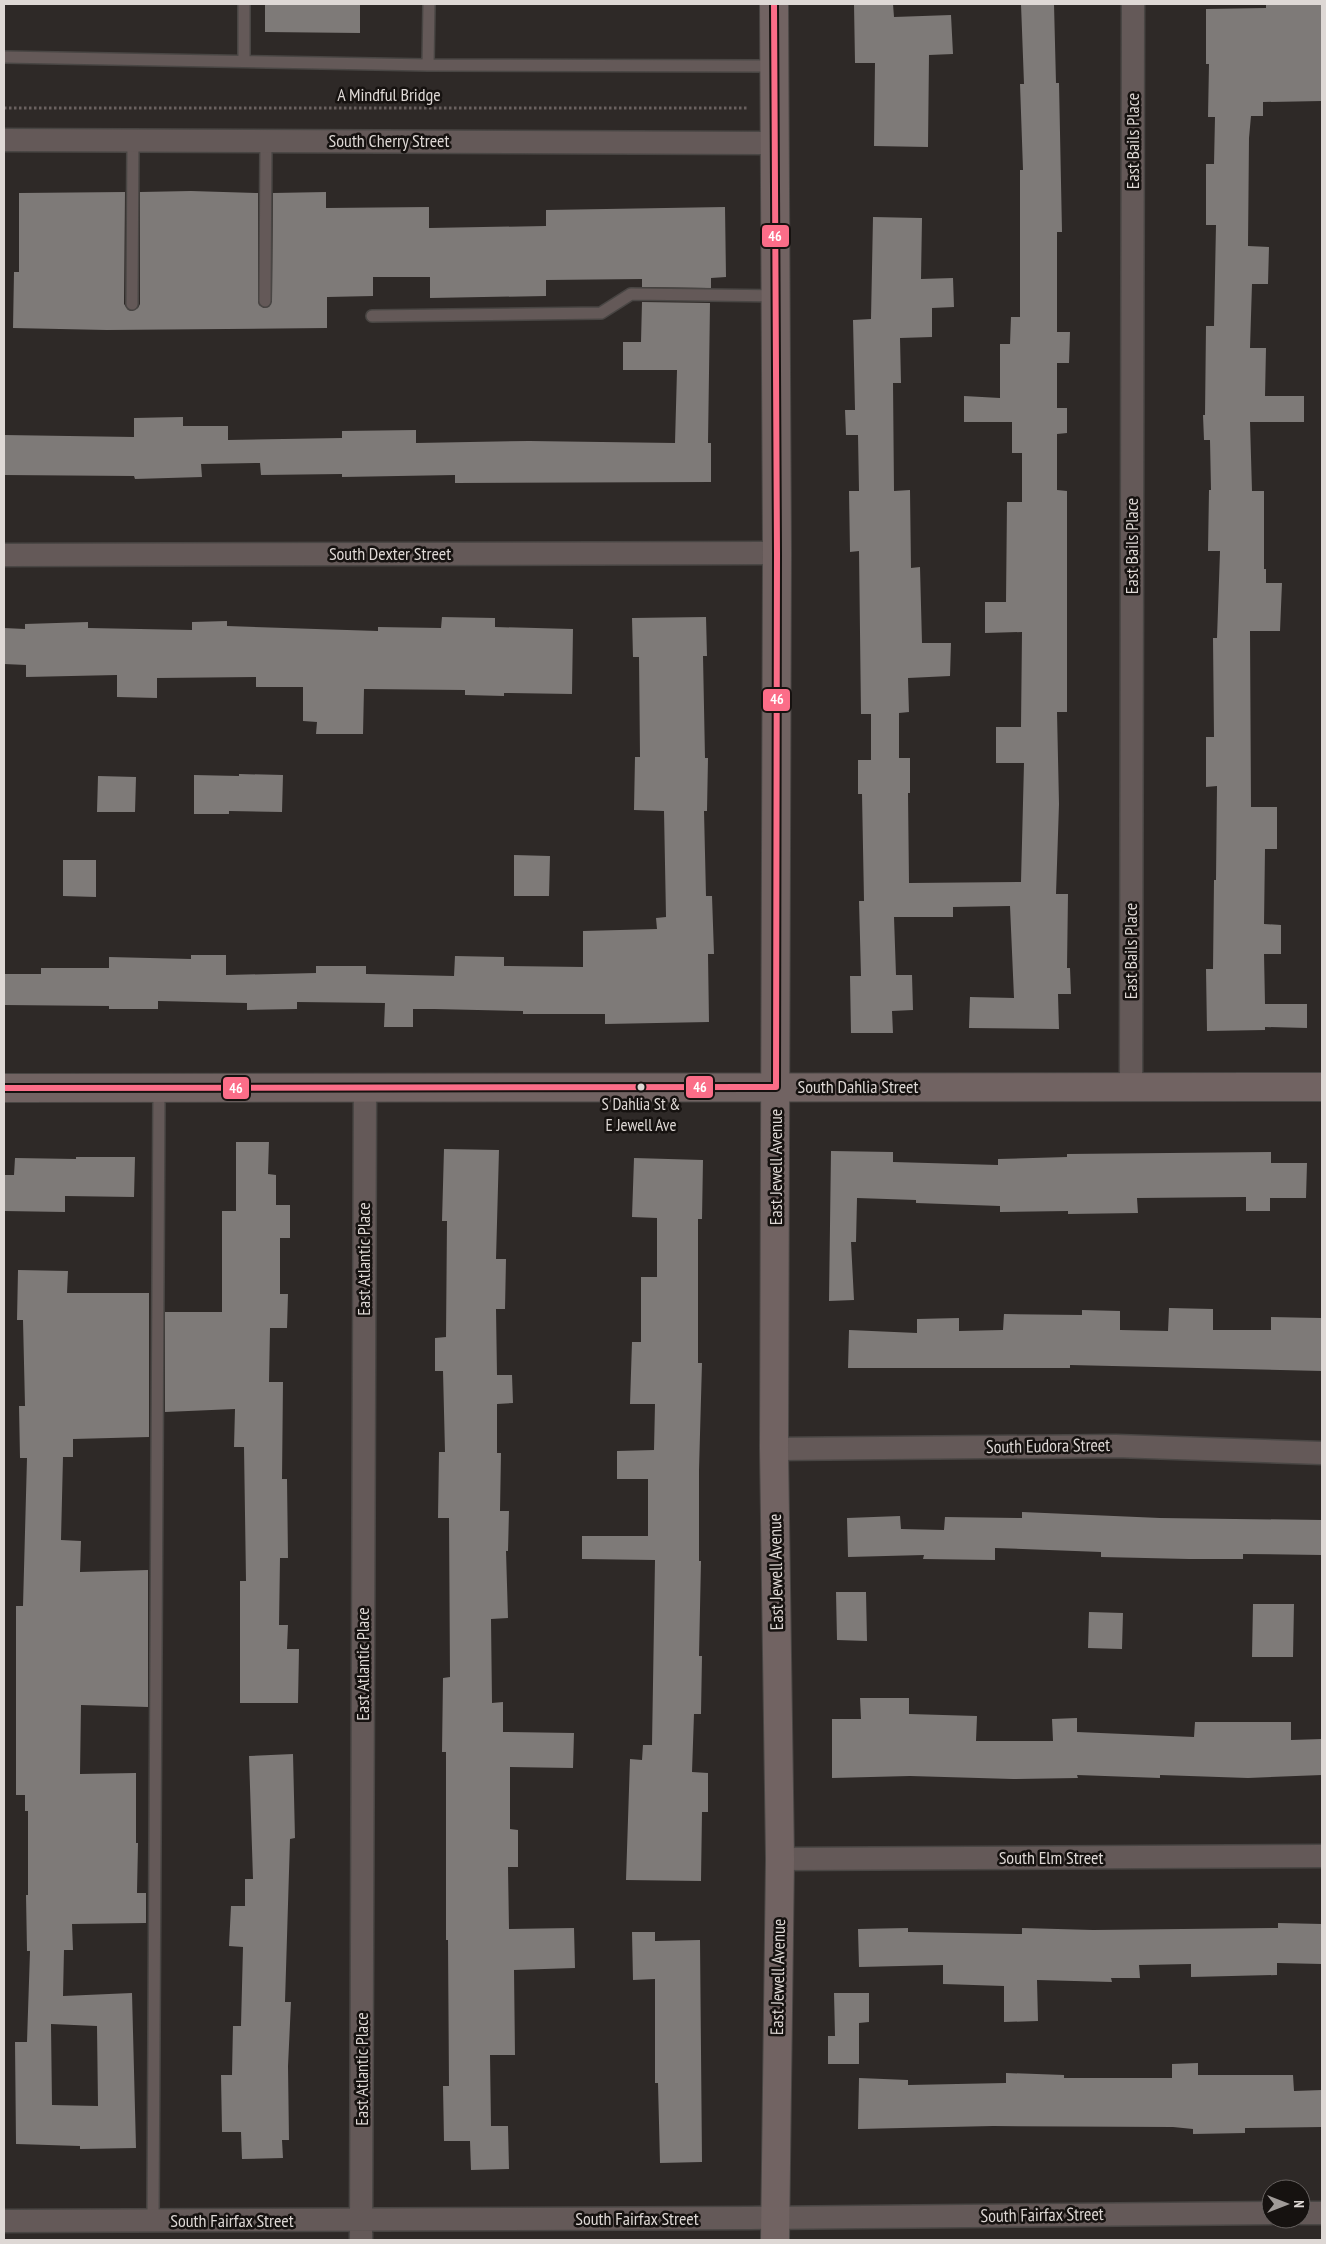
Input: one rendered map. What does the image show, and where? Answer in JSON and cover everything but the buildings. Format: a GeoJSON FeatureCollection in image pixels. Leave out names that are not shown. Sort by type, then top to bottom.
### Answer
{"type":"FeatureCollection","features":[{"type":"Feature","properties":{"kind":"street","name":"East Jewell Avenue"},"geometry":{"type":"LineString","coordinates":[[774,4],[777,553],[774,1449],[780,1859],[775,2229]]}},
{"type":"Feature","properties":{"kind":"street","name":"East Bails Place"},"geometry":{"type":"LineString","coordinates":[[1131,1088],[1133,4]]}},
{"type":"Feature","properties":{"kind":"street","name":"South Cherry Street"},"geometry":{"type":"LineString","coordinates":[[4,140],[774,143]]}},
{"type":"Feature","properties":{"kind":"street","name":"South Dexter Street"},"geometry":{"type":"LineString","coordinates":[[4,555],[777,553]]}},
{"type":"Feature","properties":{"kind":"street","name":"East Atlantic Place"},"geometry":{"type":"LineString","coordinates":[[361,2230],[365,1087]]}},
{"type":"Feature","properties":{"kind":"street","name":"South Dahlia Street"},"geometry":{"type":"LineString","coordinates":[[4,1088],[1322,1087]]}},
{"type":"Feature","properties":{"kind":"street","name":"South Eudora Street"},"geometry":{"type":"LineString","coordinates":[[774,1449],[1116,1446],[1322,1453]]}},
{"type":"Feature","properties":{"kind":"street","name":"South Elm Street"},"geometry":{"type":"LineString","coordinates":[[780,1859],[1322,1856]]}},
{"type":"Feature","properties":{"kind":"street","name":"South Fairfax Street"},"geometry":{"type":"LineString","coordinates":[[4,2221],[153,2222],[361,2230],[775,2229],[1261,2213]]}},
{"type":"Feature","properties":{"kind":"lane"},"geometry":{"type":"LineString","coordinates":[[244,4],[244,61]]}},
{"type":"Feature","properties":{"kind":"lane"},"geometry":{"type":"LineString","coordinates":[[428,65],[429,4]]}},
{"type":"Feature","properties":{"kind":"lane"},"geometry":{"type":"LineString","coordinates":[[4,57],[428,65],[775,66]]}},
{"type":"Feature","properties":{"kind":"lane"},"geometry":{"type":"LineString","coordinates":[[132,304],[133,140]]}},
{"type":"Feature","properties":{"kind":"lane"},"geometry":{"type":"LineString","coordinates":[[266,141],[266,301]]}},
{"type":"Feature","properties":{"kind":"lane"},"geometry":{"type":"LineString","coordinates":[[372,316],[601,313],[631,294],[775,296]]}},
{"type":"Feature","properties":{"kind":"lane"},"geometry":{"type":"LineString","coordinates":[[153,2222],[159,1088]]}},
{"type":"Feature","properties":{"kind":"path","name":"A Mindful Bridge"},"geometry":{"type":"LineString","coordinates":[[4,108],[775,108]]}},
{"type":"Feature","properties":{"kind":"transit line","name":"46"},"geometry":{"type":"LineString","coordinates":[[4,1088],[776,1087],[777,553],[774,4]]}},
{"type":"Feature","properties":{"kind":"place","name":"S Dahlia St & E Jewell Ave"},"geometry":{"type":"Point","coordinates":[641,1087]}}]}
